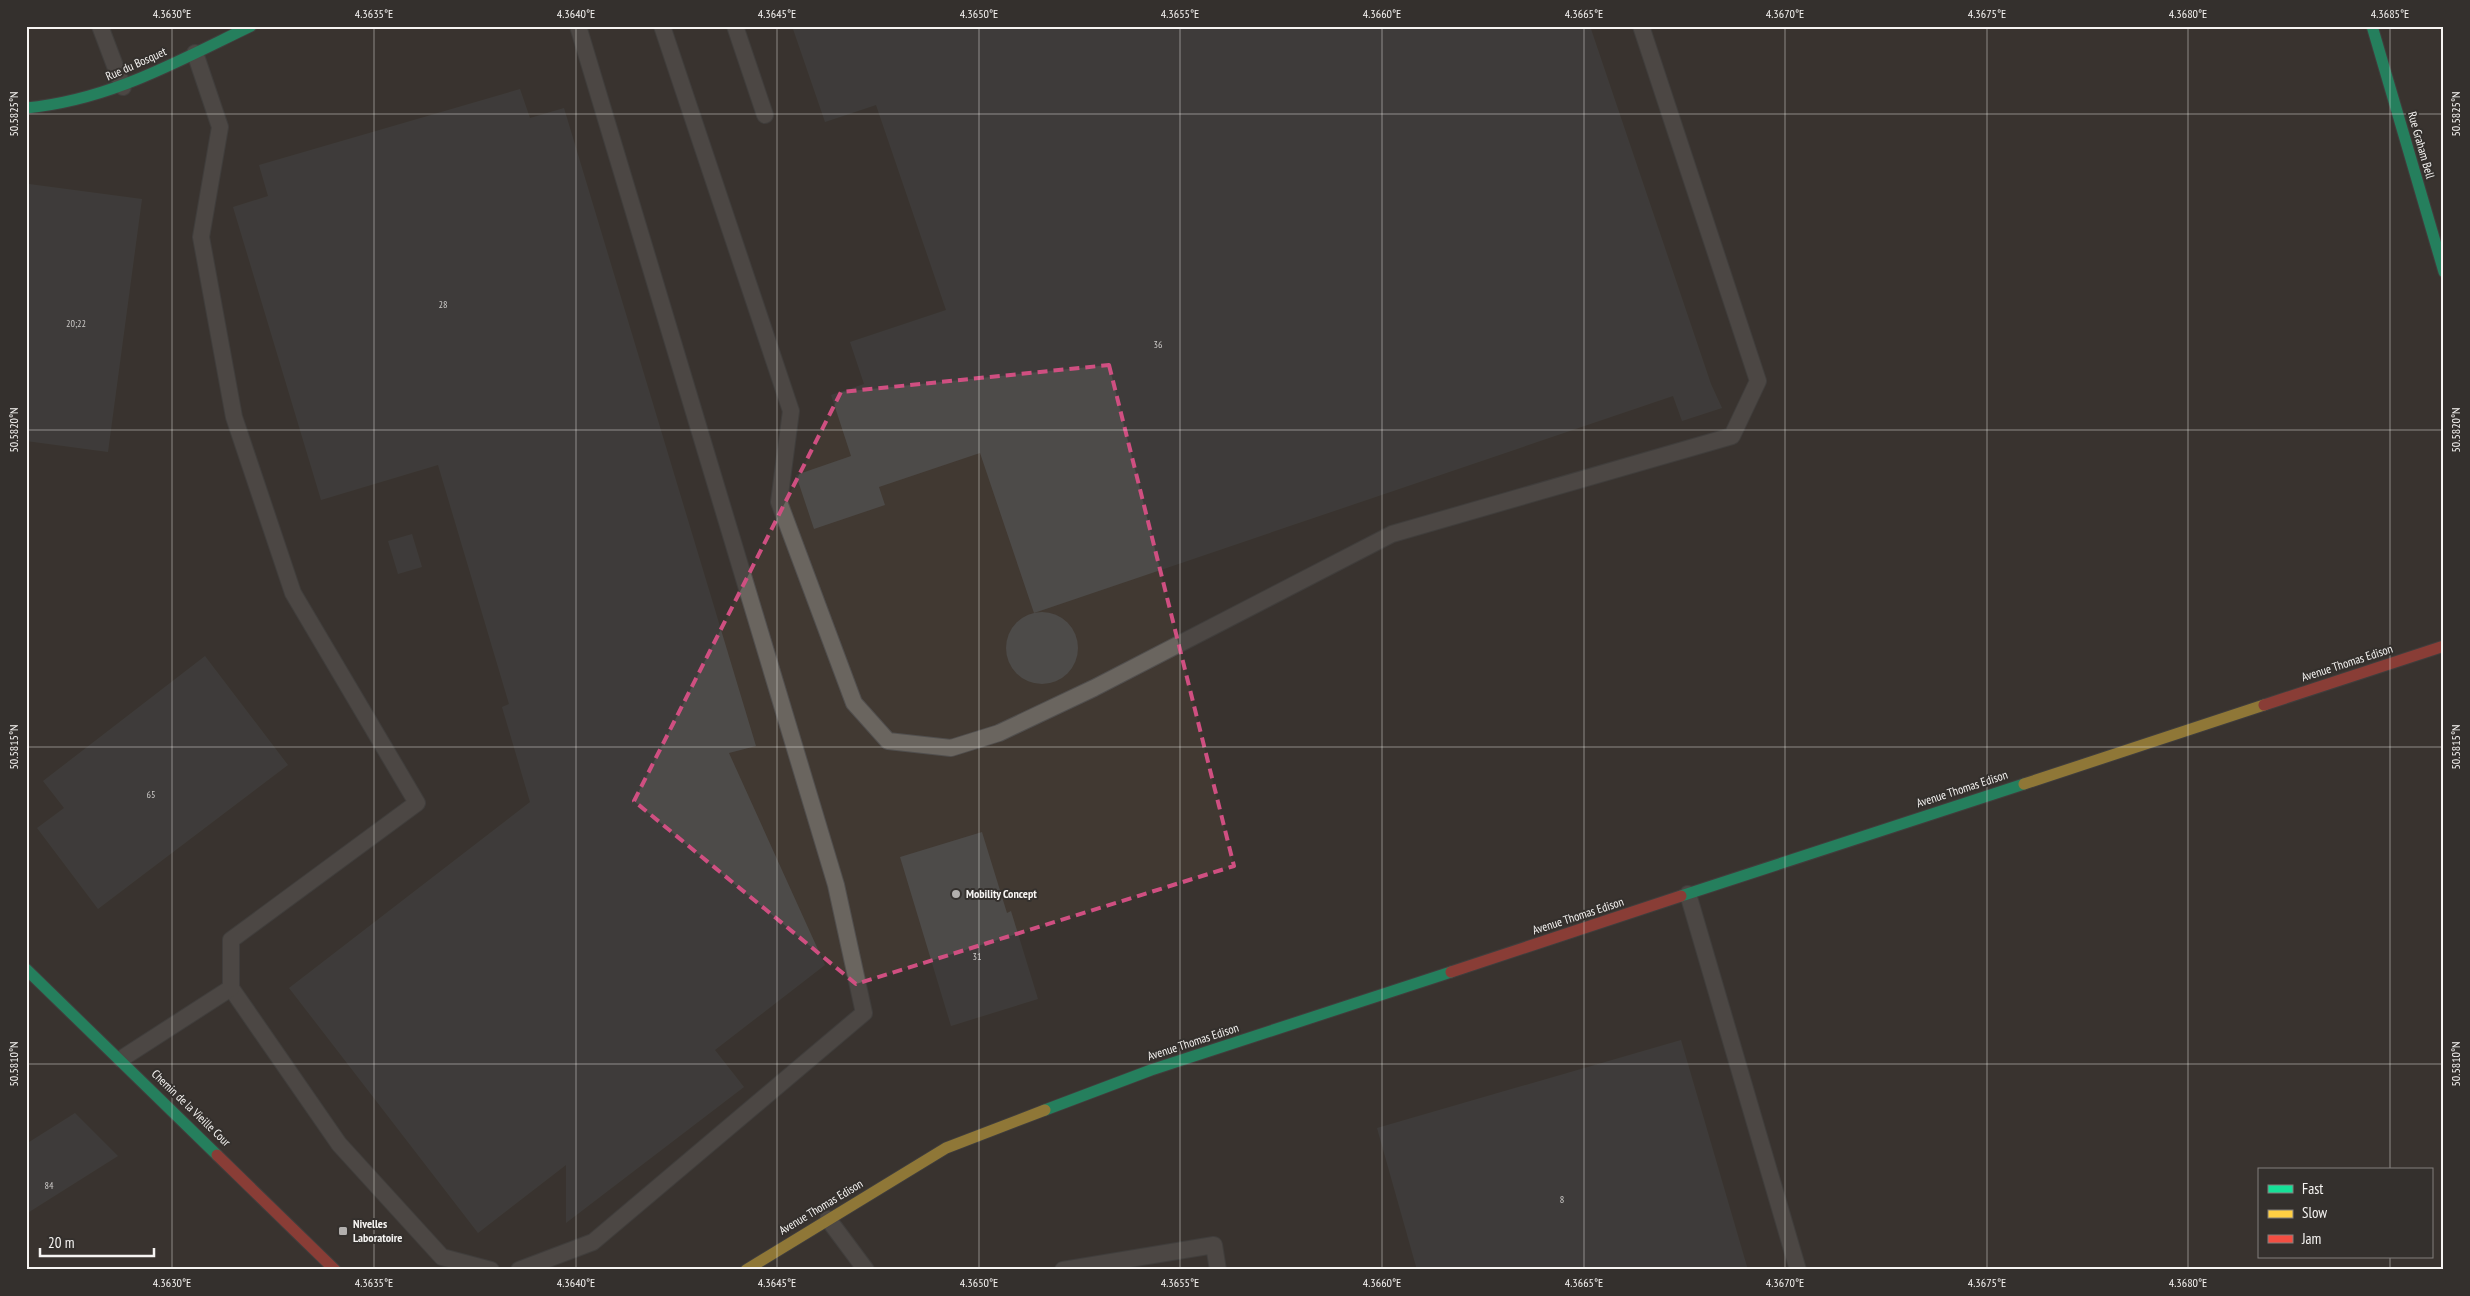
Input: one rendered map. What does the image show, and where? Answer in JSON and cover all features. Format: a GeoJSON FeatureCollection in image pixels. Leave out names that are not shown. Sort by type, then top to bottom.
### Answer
{"type":"FeatureCollection","features":[{"type":"Feature","properties":{"kind":"street","name":"Rue Graham Bell"},"geometry":{"type":"LineString","coordinates":[[2372,26],[2444,272]]}},
{"type":"Feature","properties":{"kind":"street","name":"Rue du Bosquet"},"geometry":{"type":"LineString","coordinates":[[26,108],[49,108],[94,97],[123,87],[195,53],[242,28]]}},
{"type":"Feature","properties":{"kind":"street","name":"Avenue Thomas Edison"},"geometry":{"type":"LineString","coordinates":[[746,1270],[946,1148],[1151,1070],[2444,646]]}},
{"type":"Feature","properties":{"kind":"street","name":"Chemin de la Vieille Cour"},"geometry":{"type":"LineString","coordinates":[[26,969],[121,1059],[335,1270]]}},
{"type":"Feature","properties":{"kind":"lane"},"geometry":{"type":"LineString","coordinates":[[100,26],[123,87]]}},
{"type":"Feature","properties":{"kind":"lane"},"geometry":{"type":"LineString","coordinates":[[519,1270],[593,1242],[864,1013],[836,885],[578,26]]}},
{"type":"Feature","properties":{"kind":"lane"},"geometry":{"type":"LineString","coordinates":[[662,26],[791,412],[779,502],[854,703],[888,741],[951,748],[999,733],[1094,688],[1392,534],[1732,436],[1758,381],[1641,26]]}},
{"type":"Feature","properties":{"kind":"lane"},"geometry":{"type":"LineString","coordinates":[[735,26],[765,115]]}},
{"type":"Feature","properties":{"kind":"lane"},"geometry":{"type":"LineString","coordinates":[[195,53],[220,127],[202,237],[234,417],[293,593],[417,803],[231,940],[231,988],[339,1144],[442,1258],[491,1270]]}},
{"type":"Feature","properties":{"kind":"lane"},"geometry":{"type":"LineString","coordinates":[[1688,894],[1798,1270]]}},
{"type":"Feature","properties":{"kind":"lane"},"geometry":{"type":"LineString","coordinates":[[121,1059],[231,988]]}},
{"type":"Feature","properties":{"kind":"lane"},"geometry":{"type":"LineString","coordinates":[[828,1220],[866,1270]]}},
{"type":"Feature","properties":{"kind":"lane"},"geometry":{"type":"LineString","coordinates":[[1063,1270],[1214,1245],[1218,1270]]}},
{"type":"Feature","properties":{"kind":"highlighted area"},"geometry":{"type":"Polygon","coordinates":[[[1109,365],[1234,866],[856,984],[634,801],[841,392],[1109,365]]]}},
{"type":"Feature","properties":{"kind":"shaded area"},"geometry":{"type":"Polygon","coordinates":[[[26,26],[2444,26],[2444,1270],[26,1270],[26,26]]]}},
{"type":"Feature","properties":{"kind":"building"},"geometry":{"type":"Polygon","coordinates":[[[792,26],[1590,26],[1711,384],[1722,408],[1682,421],[1673,396],[1034,613],[980,453],[879,487],[885,505],[814,529],[796,475],[851,456],[831,395],[864,384],[850,342],[946,310],[876,105],[825,122],[792,26]]]}},
{"type":"Feature","properties":{"kind":"building"},"geometry":{"type":"Polygon","coordinates":[[[520,89],[530,118],[564,108],[756,746],[729,753],[825,965],[715,1050],[744,1087],[566,1223],[566,1165],[478,1233],[289,988],[530,802],[502,707],[509,704],[438,465],[321,500],[233,207],[268,196],[259,165],[520,89]]]}},
{"type":"Feature","properties":{"kind":"building"},"geometry":{"type":"Polygon","coordinates":[[[29,184],[142,199],[108,452],[26,441],[26,205],[29,184]]]}},
{"type":"Feature","properties":{"kind":"building"},"geometry":{"type":"Polygon","coordinates":[[[412,534],[422,567],[398,574],[388,541],[412,534]]]}},
{"type":"Feature","properties":{"kind":"building"},"geometry":{"type":"Polygon","coordinates":[[[1042,612],[1056,615],[1068,622],[1075,634],[1078,648],[1075,662],[1068,674],[1056,681],[1042,684],[1028,681],[1016,674],[1009,662],[1006,648],[1009,634],[1016,622],[1028,615],[1042,612]]]}},
{"type":"Feature","properties":{"kind":"building"},"geometry":{"type":"Polygon","coordinates":[[[205,656],[288,765],[98,909],[37,828],[64,808],[43,781],[205,656]]]}},
{"type":"Feature","properties":{"kind":"building"},"geometry":{"type":"Polygon","coordinates":[[[982,832],[1007,913],[1011,911],[1038,999],[951,1026],[900,857],[982,832]]]}},
{"type":"Feature","properties":{"kind":"building"},"geometry":{"type":"Polygon","coordinates":[[[1681,1040],[1748,1270],[1417,1270],[1377,1128],[1681,1040]]]}},
{"type":"Feature","properties":{"kind":"building"},"geometry":{"type":"Polygon","coordinates":[[[75,1113],[118,1156],[26,1214],[26,1144],[75,1113]]]}},
{"type":"Feature","properties":{"kind":"traffic: fast"},"geometry":{"type":"LineString","coordinates":[[26,108],[57,104],[86,97],[142,78],[251,26]]}},
{"type":"Feature","properties":{"kind":"traffic: fast"},"geometry":{"type":"LineString","coordinates":[[2372,26],[2444,272]]}},
{"type":"Feature","properties":{"kind":"traffic: fast"},"geometry":{"type":"LineString","coordinates":[[1681,896],[2024,784]]}},
{"type":"Feature","properties":{"kind":"traffic: fast"},"geometry":{"type":"LineString","coordinates":[[26,969],[217,1155]]}},
{"type":"Feature","properties":{"kind":"traffic: fast"},"geometry":{"type":"LineString","coordinates":[[1045,1110],[1151,1070],[1451,972]]}},
{"type":"Feature","properties":{"kind":"traffic: slow"},"geometry":{"type":"LineString","coordinates":[[2024,784],[2264,705]]}},
{"type":"Feature","properties":{"kind":"traffic: slow"},"geometry":{"type":"LineString","coordinates":[[746,1270],[946,1148],[1045,1110]]}},
{"type":"Feature","properties":{"kind":"traffic: jam"},"geometry":{"type":"LineString","coordinates":[[2264,705],[2444,646]]}},
{"type":"Feature","properties":{"kind":"traffic: jam"},"geometry":{"type":"LineString","coordinates":[[1451,972],[1681,896]]}},
{"type":"Feature","properties":{"kind":"traffic: jam"},"geometry":{"type":"LineString","coordinates":[[217,1155],[335,1270]]}},
{"type":"Feature","properties":{"kind":"place","name":"Mobility Concept"},"geometry":{"type":"Point","coordinates":[956,894]}},
{"type":"Feature","properties":{"kind":"place","name":"Nivelles Laboratoire"},"geometry":{"type":"Point","coordinates":[343,1231]}}]}
